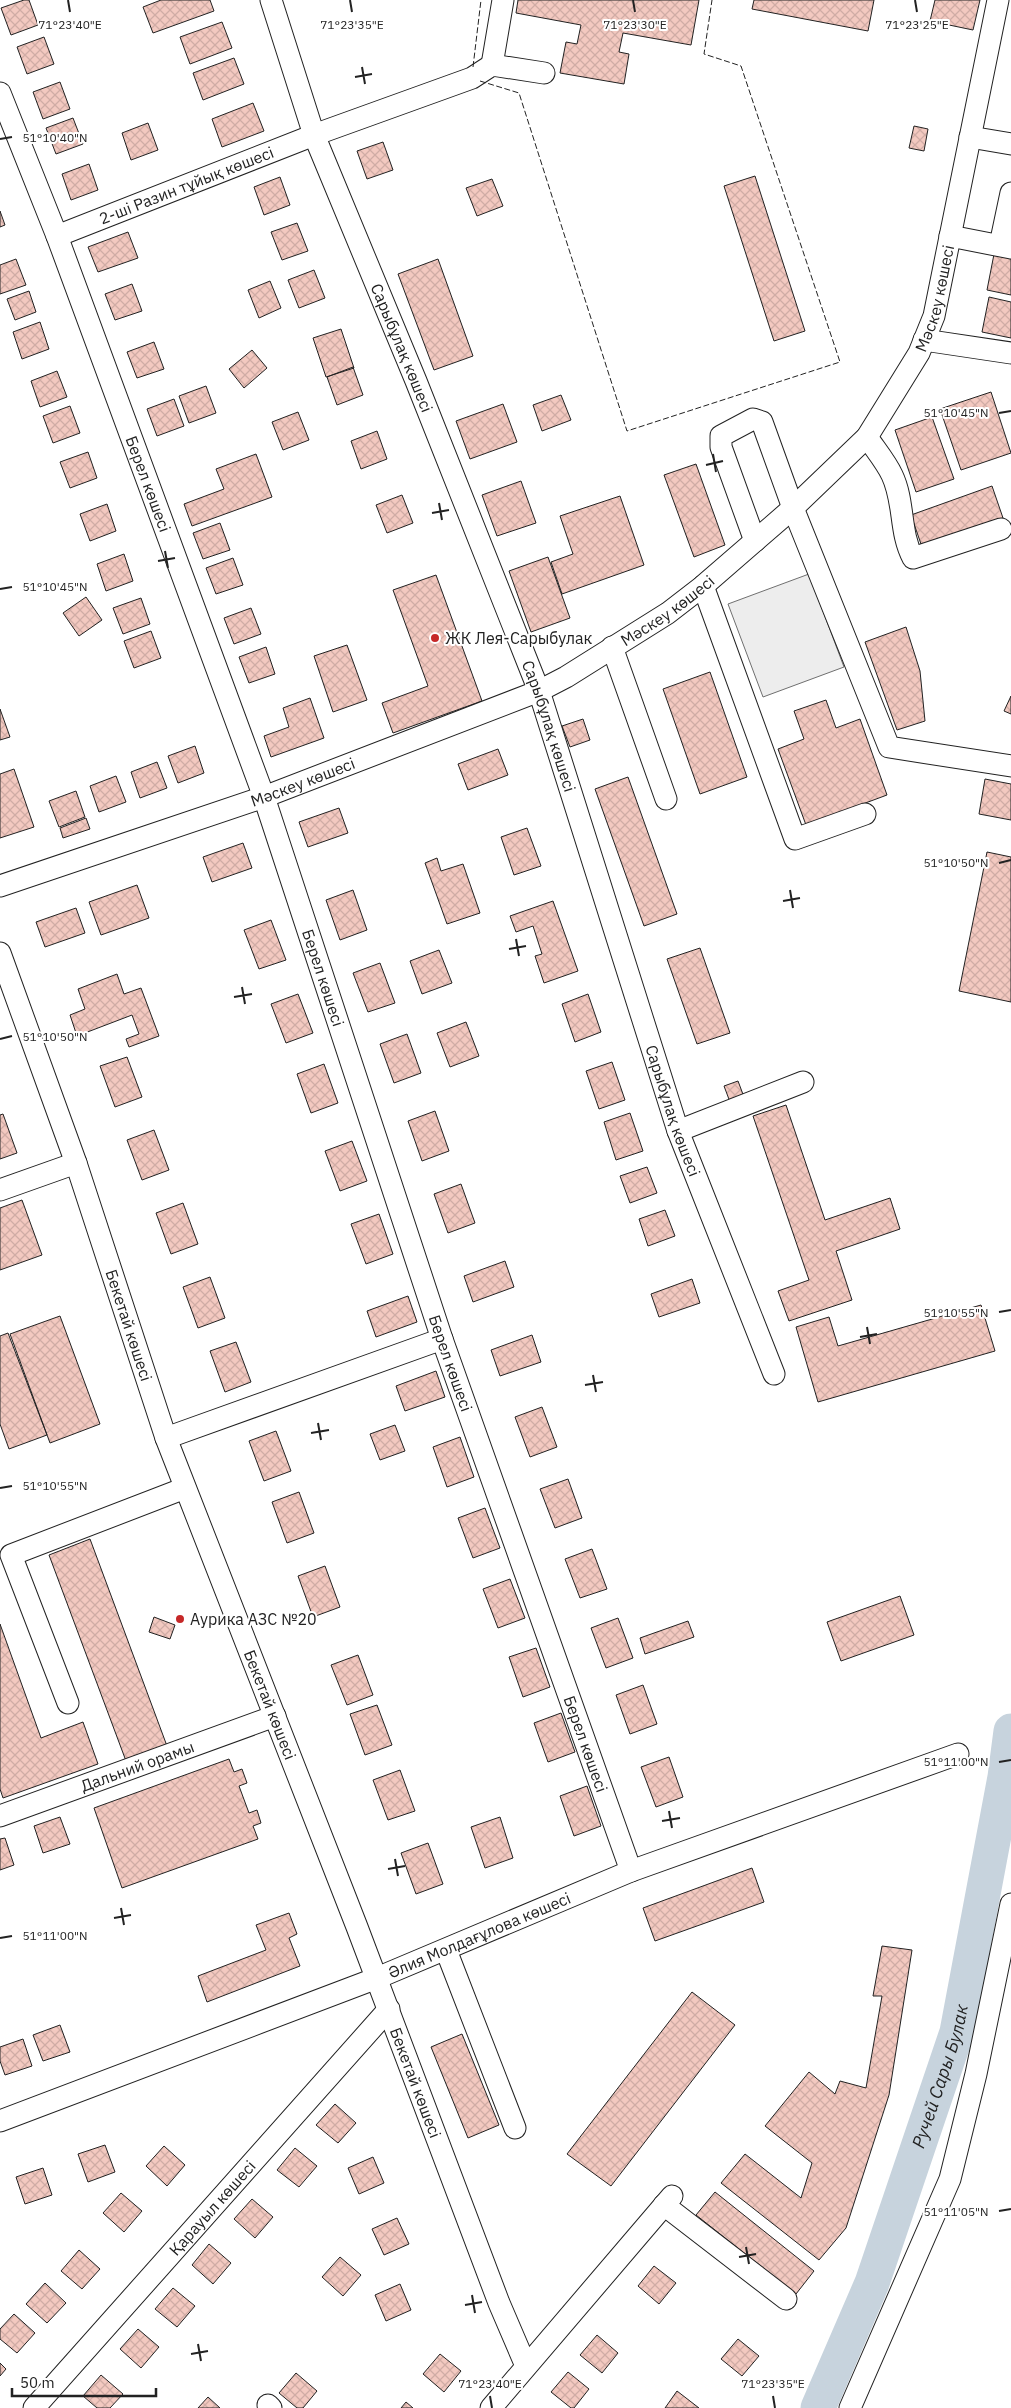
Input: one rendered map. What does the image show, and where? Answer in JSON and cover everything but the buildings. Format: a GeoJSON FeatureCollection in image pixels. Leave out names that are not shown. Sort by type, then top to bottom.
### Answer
{"type":"FeatureCollection","features":[{"type":"Feature","properties":{"kind":"street","name":"Сарыбұлақ көшесі"},"geometry":{"type":"LineString","coordinates":[[271,0],[314,135],[416,381],[539,691],[678,1131],[774,1374]]}},
{"type":"Feature","properties":{"kind":"street"},"geometry":{"type":"LineString","coordinates":[[503,0],[492,65],[544,73]]}},
{"type":"Feature","properties":{"kind":"street","name":"Мәскеу көшесі"},"geometry":{"type":"LineString","coordinates":[[0,886],[264,797],[539,691],[566,678],[668,613],[755,542],[867,437],[919,353],[934,316],[998,0]]}},
{"type":"Feature","properties":{"kind":"street","name":"2-ші Разин тұйық көшесі"},"geometry":{"type":"LineString","coordinates":[[57,236],[314,135],[472,78],[492,65]]}},
{"type":"Feature","properties":{"kind":"street","name":"Берел көшесі"},"geometry":{"type":"LineString","coordinates":[[0,93],[57,236],[264,797],[442,1339],[631,1870]]}},
{"type":"Feature","properties":{"kind":"street"},"geometry":{"type":"LineString","coordinates":[[970,137],[1011,144]]}},
{"type":"Feature","properties":{"kind":"street"},"geometry":{"type":"LineString","coordinates":[[950,236],[1005,246],[1011,193]]}},
{"type":"Feature","properties":{"kind":"street"},"geometry":{"type":"LineString","coordinates":[[924,340],[1011,354]]}},
{"type":"Feature","properties":{"kind":"street"},"geometry":{"type":"LineString","coordinates":[[755,542],[721,447],[721,436],[753,418],[762,422],[793,508],[889,747],[1011,766]]}},
{"type":"Feature","properties":{"kind":"street"},"geometry":{"type":"LineString","coordinates":[[867,437],[892,476],[899,499],[906,545],[913,558],[1001,529]]}},
{"type":"Feature","properties":{"kind":"street"},"geometry":{"type":"LineString","coordinates":[[703,586],[795,839],[865,814]]}},
{"type":"Feature","properties":{"kind":"street"},"geometry":{"type":"LineString","coordinates":[[612,647],[666,799]]}},
{"type":"Feature","properties":{"kind":"street","name":"Бекетай көшесі"},"geometry":{"type":"LineString","coordinates":[[0,953],[76,1162],[166,1438],[389,2009],[495,2294],[526,2366]]}},
{"type":"Feature","properties":{"kind":"street"},"geometry":{"type":"LineString","coordinates":[[678,1131],[803,1082]]}},
{"type":"Feature","properties":{"kind":"street"},"geometry":{"type":"LineString","coordinates":[[0,1190],[76,1162]]}},
{"type":"Feature","properties":{"kind":"street"},"geometry":{"type":"LineString","coordinates":[[166,1438],[442,1339]]}},
{"type":"Feature","properties":{"kind":"street"},"geometry":{"type":"LineString","coordinates":[[68,1703],[11,1555],[185,1488]]}},
{"type":"Feature","properties":{"kind":"street","name":"Дальний орамы"},"geometry":{"type":"LineString","coordinates":[[0,1816],[275,1716]]}},
{"type":"Feature","properties":{"kind":"street","name":"Әлия Молдағұлова көшесі"},"geometry":{"type":"LineString","coordinates":[[0,2121],[377,1978],[631,1870],[958,1754]]}},
{"type":"Feature","properties":{"kind":"street"},"geometry":{"type":"LineString","coordinates":[[850,2408],[950,2178],[976,2074],[1011,1904]]}},
{"type":"Feature","properties":{"kind":"street"},"geometry":{"type":"LineString","coordinates":[[446,1950],[515,2128]]}},
{"type":"Feature","properties":{"kind":"street","name":"Қарауыл көшесі"},"geometry":{"type":"LineString","coordinates":[[34,2408],[389,2009]]}},
{"type":"Feature","properties":{"kind":"street"},"geometry":{"type":"LineString","coordinates":[[492,2408],[668,2200],[786,2299]]}},
{"type":"Feature","properties":{"kind":"shaded area"},"geometry":{"type":"Polygon","coordinates":[[[809,574],[844,667],[763,697],[728,604],[809,574]]]}},
{"type":"Feature","properties":{"kind":"waterway","name":"Ручей Сары Булак"},"geometry":{"type":"LineString","coordinates":[[818,2408],[872,2283],[957,2032],[1005,1777],[1011,1731]]}},
{"type":"Feature","properties":{"kind":"fence"},"geometry":{"type":"LineString","coordinates":[[473,67],[481,0]]}},
{"type":"Feature","properties":{"kind":"fence"},"geometry":{"type":"LineString","coordinates":[[480,81],[519,93],[627,431],[840,362],[741,66],[704,54],[712,0]]}},
{"type":"Feature","properties":{"kind":"place","name":"ЖК Лея-Сарыбулак"},"geometry":{"type":"Point","coordinates":[435,638]}},
{"type":"Feature","properties":{"kind":"place","name":"Аурика АЗС №20"},"geometry":{"type":"Point","coordinates":[180,1619]}}]}
